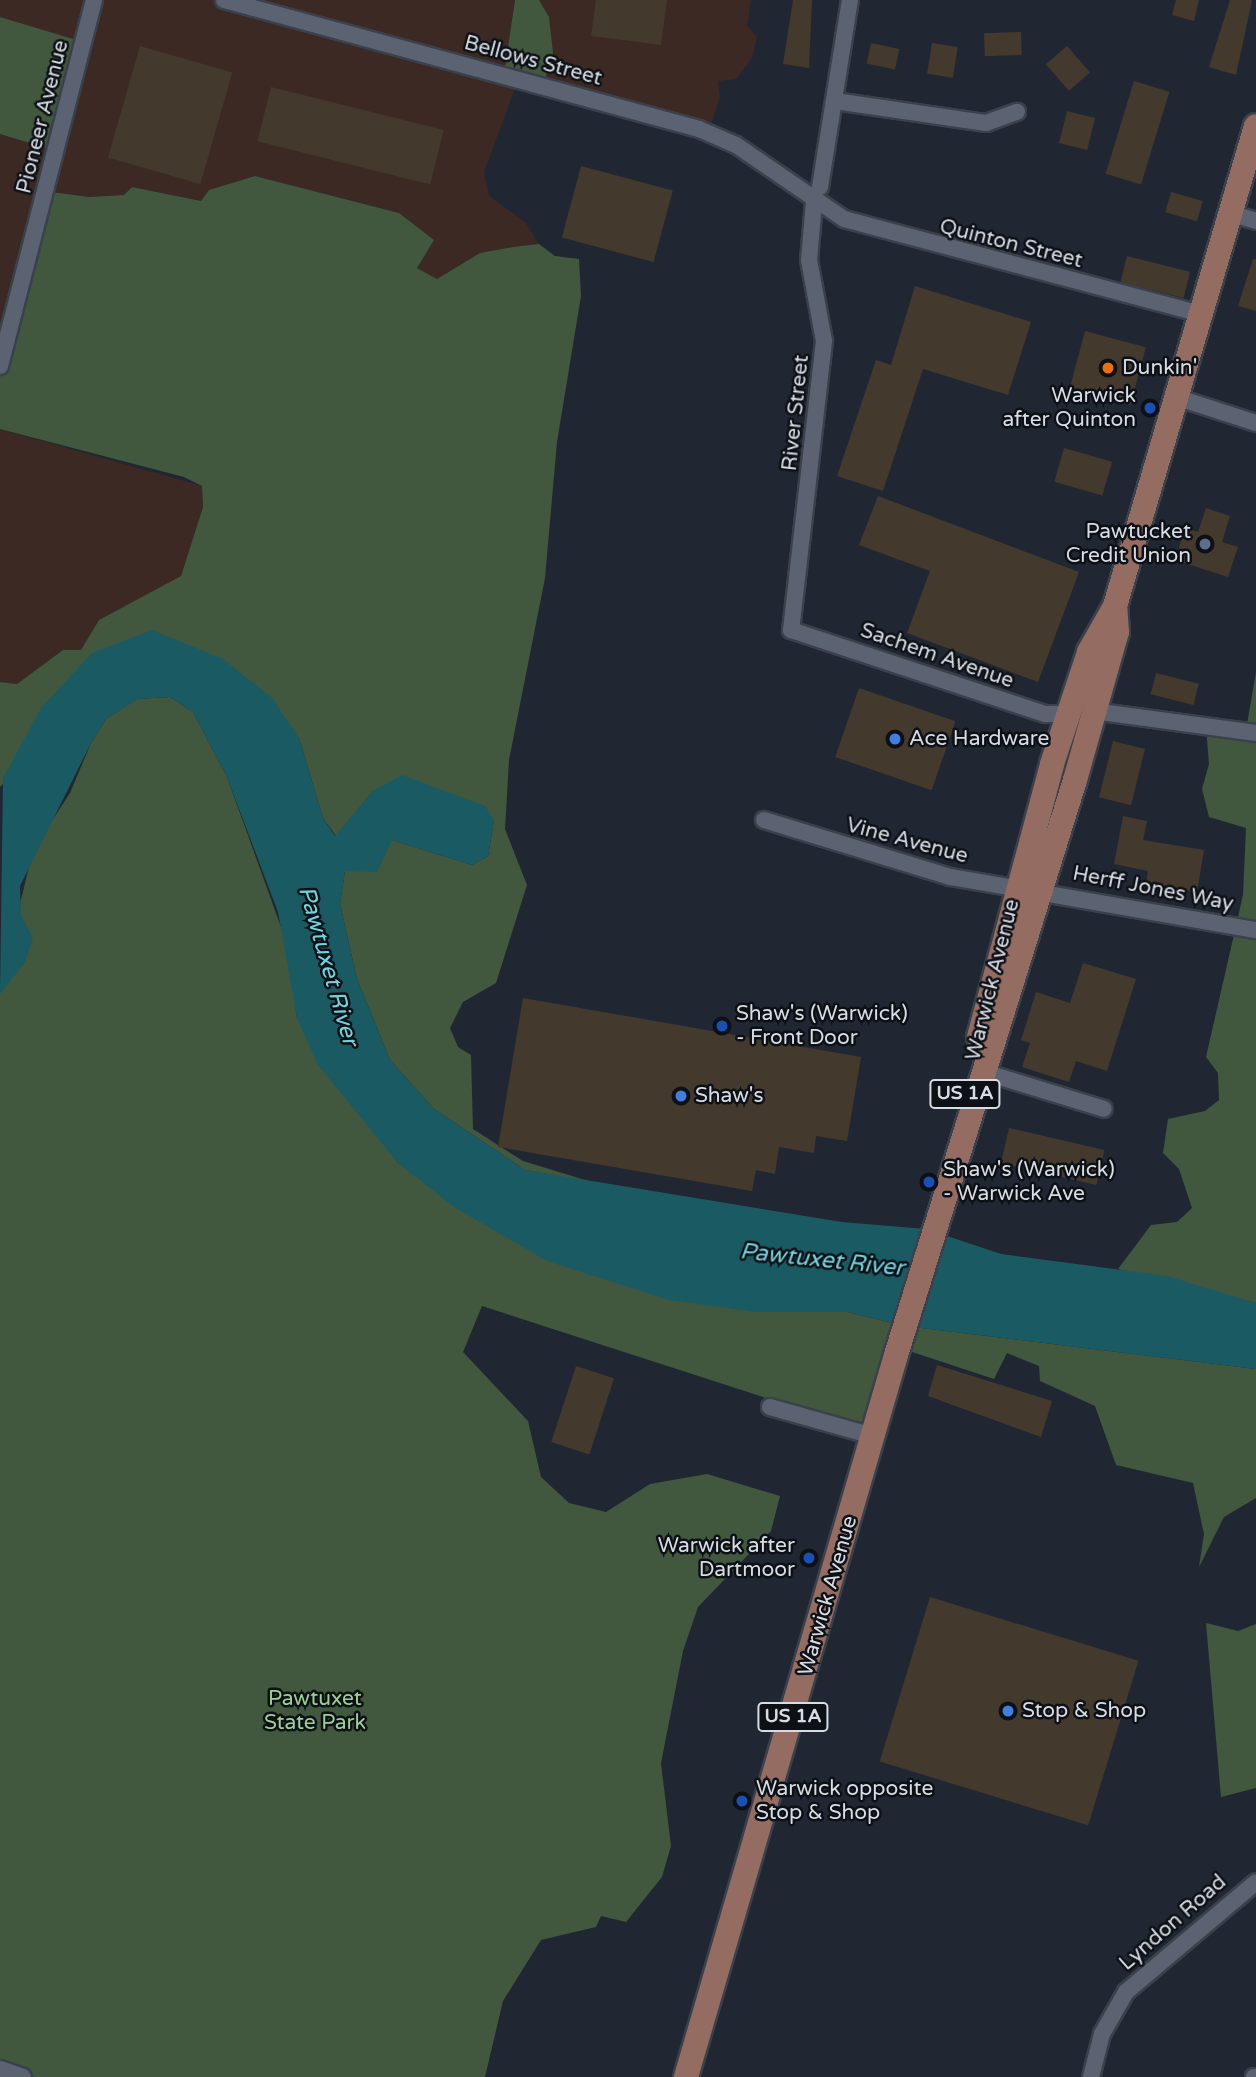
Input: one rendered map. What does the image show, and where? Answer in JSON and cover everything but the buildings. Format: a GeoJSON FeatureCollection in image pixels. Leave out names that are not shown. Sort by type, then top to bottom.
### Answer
{"type":"FeatureCollection","features":[{"type":"Feature","properties":{"kind":"main road","name":"Warwick Avenue"},"geometry":{"type":"LineString","coordinates":[[686,2077],[899,1344],[987,1073],[1042,890],[1082,712],[1089,652],[1115,606],[1179,398],[1256,126]]}},
{"type":"Feature","properties":{"kind":"main road","name":"Warwick Avenue"},"geometry":{"type":"LineString","coordinates":[[935,1227],[933,1211],[1016,887],[1082,712]]}},
{"type":"Feature","properties":{"kind":"street","name":"Pioneer Avenue"},"geometry":{"type":"LineString","coordinates":[[0,366],[94,0]]}},
{"type":"Feature","properties":{"kind":"street","name":"Bellows Street"},"geometry":{"type":"LineString","coordinates":[[224,0],[699,129],[737,145],[817,195]]}},
{"type":"Feature","properties":{"kind":"street","name":"River Street"},"geometry":{"type":"LineString","coordinates":[[791,629],[824,341],[809,260],[817,195],[850,0]]}},
{"type":"Feature","properties":{"kind":"street"},"geometry":{"type":"LineString","coordinates":[[835,101],[986,123],[1017,112]]}},
{"type":"Feature","properties":{"kind":"street","name":"Quinton Street"},"geometry":{"type":"LineString","coordinates":[[817,195],[844,219],[924,244],[1202,314]]}},
{"type":"Feature","properties":{"kind":"street"},"geometry":{"type":"LineString","coordinates":[[1230,213],[1256,221]]}},
{"type":"Feature","properties":{"kind":"street"},"geometry":{"type":"LineString","coordinates":[[1179,398],[1256,423]]}},
{"type":"Feature","properties":{"kind":"street","name":"Sachem Avenue"},"geometry":{"type":"LineString","coordinates":[[791,629],[1045,714],[1082,712],[1256,733]]}},
{"type":"Feature","properties":{"kind":"street","name":"Vine Avenue"},"geometry":{"type":"LineString","coordinates":[[764,820],[917,869],[1042,890]]}},
{"type":"Feature","properties":{"kind":"street","name":"Herff Jones Way"},"geometry":{"type":"LineString","coordinates":[[1042,890],[1256,930]]}},
{"type":"Feature","properties":{"kind":"street"},"geometry":{"type":"LineString","coordinates":[[987,1073],[1104,1109]]}},
{"type":"Feature","properties":{"kind":"street"},"geometry":{"type":"LineString","coordinates":[[769,1407],[873,1436]]}},
{"type":"Feature","properties":{"kind":"street","name":"Lyndon Road"},"geometry":{"type":"LineString","coordinates":[[1091,2077],[1102,2034],[1126,1992],[1256,1882]]}},
{"type":"Feature","properties":{"kind":"street"},"geometry":{"type":"LineString","coordinates":[[0,2069],[23,2077]]}},
{"type":"Feature","properties":{"kind":"shaded area"},"geometry":{"type":"Polygon","coordinates":[[[0,0],[515,0],[504,74],[518,80],[484,172],[489,196],[526,223],[539,244],[480,253],[437,280],[417,268],[399,213],[255,176],[209,190],[201,201],[132,187],[124,195],[89,197],[45,191],[0,357],[0,134],[54,150],[80,41],[0,17],[0,0]]]}},
{"type":"Feature","properties":{"kind":"shaded area"},"geometry":{"type":"Polygon","coordinates":[[[539,0],[751,0],[747,26],[757,37],[752,58],[736,79],[718,81],[720,97],[708,133],[543,86],[539,0]]]}},
{"type":"Feature","properties":{"kind":"shaded area"},"geometry":{"type":"Polygon","coordinates":[[[0,429],[202,486],[203,507],[181,576],[99,620],[81,651],[63,650],[17,684],[0,682],[0,429]]]}},
{"type":"Feature","properties":{"kind":"green space"},"geometry":{"type":"Polygon","coordinates":[[[515,0],[539,0],[549,17],[553,53],[543,86],[504,74],[515,0]]]}},
{"type":"Feature","properties":{"kind":"green space"},"geometry":{"type":"Polygon","coordinates":[[[0,17],[80,41],[53,150],[0,134],[0,17]]]}},
{"type":"Feature","properties":{"kind":"green space"},"geometry":{"type":"Polygon","coordinates":[[[255,176],[399,213],[434,240],[417,268],[437,279],[480,253],[513,247],[539,244],[555,256],[579,259],[581,296],[557,442],[545,578],[509,760],[505,829],[527,885],[496,983],[463,1002],[450,1028],[458,1047],[471,1055],[473,1129],[523,1161],[595,1183],[525,1170],[433,1108],[390,1060],[357,979],[340,904],[345,871],[392,840],[472,865],[488,856],[494,820],[373,791],[336,836],[323,818],[299,738],[152,630],[0,787],[0,682],[17,684],[63,650],[81,650],[99,620],[181,576],[203,507],[202,486],[184,477],[0,429],[0,357],[45,191],[89,197],[124,195],[132,187],[201,201],[209,190],[255,176]]]}},
{"type":"Feature","properties":{"kind":"green space"},"geometry":{"type":"Polygon","coordinates":[[[1256,672],[1256,1303],[1118,1269],[1151,1225],[1177,1222],[1192,1208],[1179,1169],[1163,1153],[1168,1119],[1205,1111],[1219,1100],[1218,1073],[1206,1057],[1243,895],[1246,828],[1209,817],[1202,789],[1209,764],[1206,727],[1246,730],[1256,672]]]}},
{"type":"Feature","properties":{"kind":"green space","name":"Pawtuxet State Park"},"geometry":{"type":"Polygon","coordinates":[[[170,697],[193,712],[227,777],[286,941],[297,1018],[398,1163],[756,1312],[848,1312],[905,1326],[1256,1369],[1256,1498],[1224,1517],[1199,1567],[1204,1534],[1193,1483],[1116,1465],[1095,1406],[1040,1381],[1039,1366],[1007,1353],[994,1379],[900,1348],[871,1432],[482,1306],[463,1352],[528,1421],[541,1477],[569,1503],[606,1512],[650,1484],[707,1474],[780,1496],[771,1531],[698,1607],[683,1651],[661,1763],[671,1846],[662,1877],[626,1922],[601,1916],[596,1927],[541,1940],[503,2001],[485,2077],[0,2077],[0,987],[33,850],[70,793],[91,743],[106,719],[137,699],[170,697]]]}},
{"type":"Feature","properties":{"kind":"green space"},"geometry":{"type":"Polygon","coordinates":[[[1206,1623],[1238,1631],[1256,1624],[1256,1788],[1221,1797],[1206,1623]]]}},
{"type":"Feature","properties":{"kind":"water","name":"Pawtuxet River"},"geometry":{"type":"Polygon","coordinates":[[[152,630],[223,659],[272,698],[299,738],[323,818],[335,836],[373,791],[402,775],[485,806],[494,820],[488,856],[472,865],[392,840],[377,872],[345,871],[340,904],[357,979],[390,1060],[433,1108],[525,1170],[842,1222],[926,1229],[1001,1254],[1167,1276],[1256,1303],[1256,1369],[905,1326],[848,1312],[756,1312],[669,1300],[547,1261],[454,1207],[398,1163],[318,1065],[297,1018],[278,912],[227,777],[193,712],[170,697],[138,699],[106,719],[91,743],[20,886],[21,915],[33,938],[25,962],[0,994],[3,778],[41,708],[92,653],[152,630]]]}},
{"type":"Feature","properties":{"kind":"place","name":"Dunkin'"},"geometry":{"type":"Point","coordinates":[1108,368]}},
{"type":"Feature","properties":{"kind":"place","name":"Warwick after Quinton"},"geometry":{"type":"Point","coordinates":[1150,408]}},
{"type":"Feature","properties":{"kind":"place","name":"Pawtucket Credit Union"},"geometry":{"type":"Point","coordinates":[1205,544]}},
{"type":"Feature","properties":{"kind":"place","name":"Ace Hardware"},"geometry":{"type":"Point","coordinates":[895,739]}},
{"type":"Feature","properties":{"kind":"place","name":"Shaw's (Warwick) - Front Door"},"geometry":{"type":"Point","coordinates":[722,1026]}},
{"type":"Feature","properties":{"kind":"place","name":"Shaw's"},"geometry":{"type":"Point","coordinates":[681,1096]}},
{"type":"Feature","properties":{"kind":"place","name":"Shaw's (Warwick) - Warwick Ave"},"geometry":{"type":"Point","coordinates":[929,1182]}},
{"type":"Feature","properties":{"kind":"place","name":"Warwick after Dartmoor"},"geometry":{"type":"Point","coordinates":[809,1558]}},
{"type":"Feature","properties":{"kind":"place","name":"Stop & Shop"},"geometry":{"type":"Point","coordinates":[1008,1711]}},
{"type":"Feature","properties":{"kind":"place","name":"Warwick opposite Stop & Shop"},"geometry":{"type":"Point","coordinates":[742,1801]}}]}
